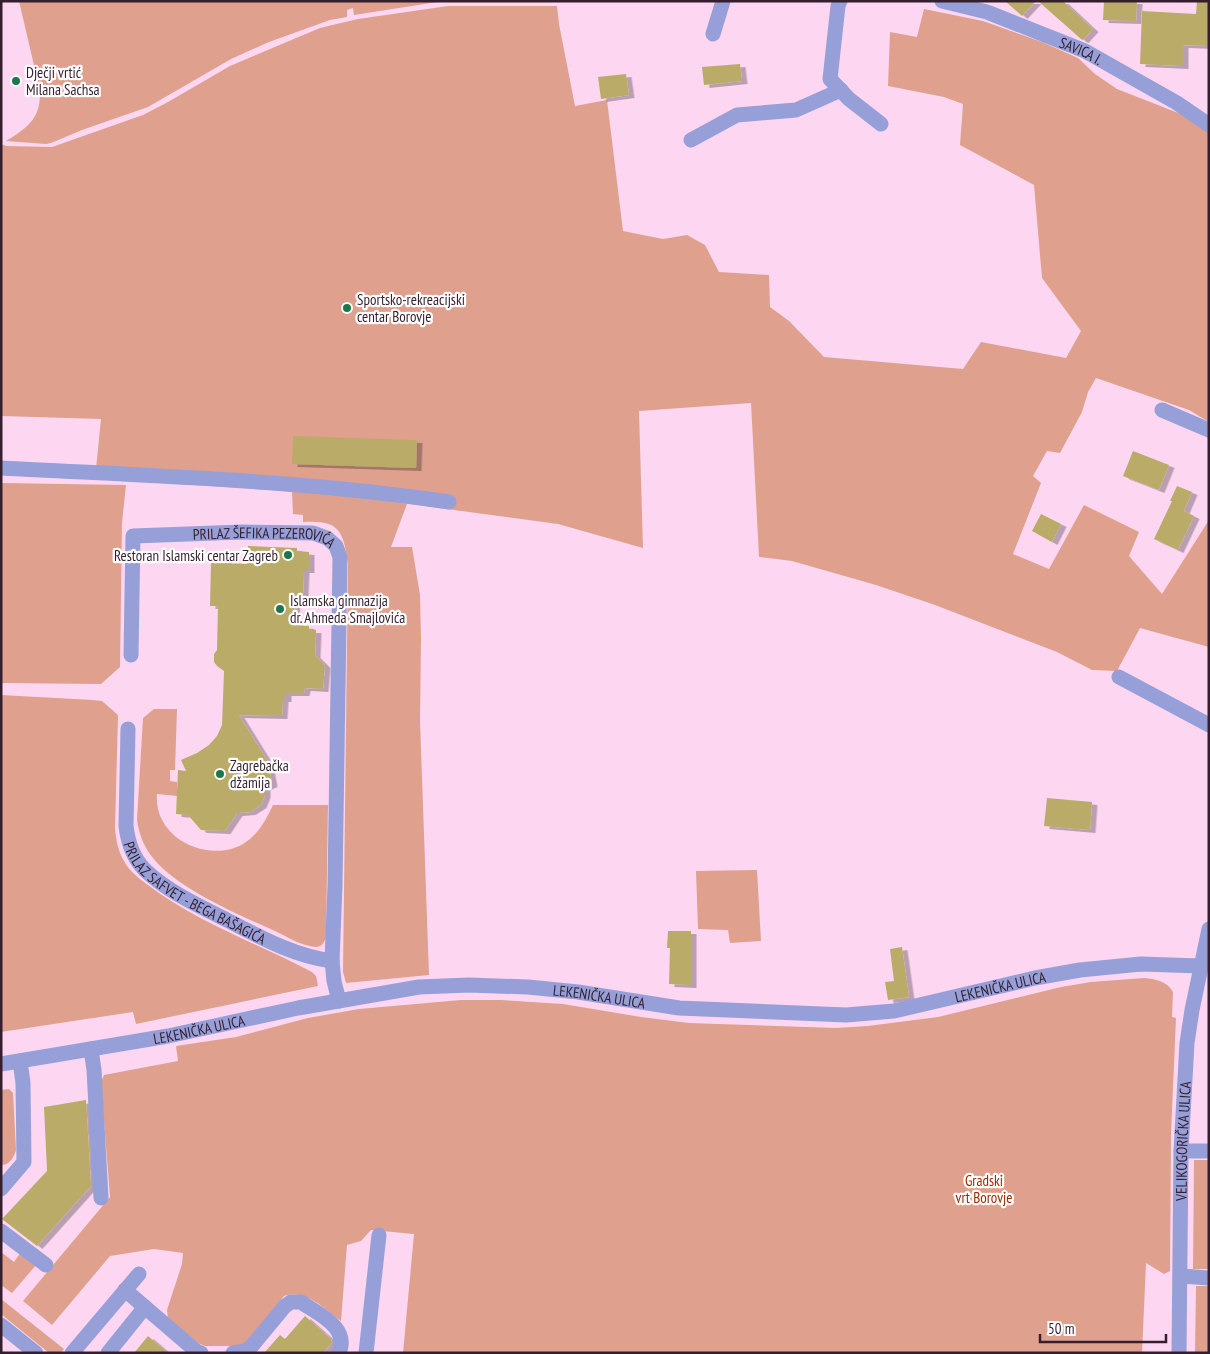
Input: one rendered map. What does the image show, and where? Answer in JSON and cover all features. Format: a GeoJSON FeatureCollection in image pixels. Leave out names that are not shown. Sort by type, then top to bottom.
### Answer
{"type":"FeatureCollection","features":[{"type":"Feature","properties":{"kind":"street"},"geometry":{"type":"LineString","coordinates":[[713,34],[723,1]]}},
{"type":"Feature","properties":{"kind":"street"},"geometry":{"type":"LineString","coordinates":[[840,1],[830,79],[849,99],[881,124]]}},
{"type":"Feature","properties":{"kind":"street","name":"SAVICA I."},"geometry":{"type":"LineString","coordinates":[[942,1],[987,12],[1084,50],[1177,103],[1209,125]]}},
{"type":"Feature","properties":{"kind":"street"},"geometry":{"type":"LineString","coordinates":[[691,140],[736,115],[796,110],[841,90]]}},
{"type":"Feature","properties":{"kind":"street"},"geometry":{"type":"LineString","coordinates":[[1162,410],[1209,430]]}},
{"type":"Feature","properties":{"kind":"street"},"geometry":{"type":"LineString","coordinates":[[1,468],[288,484],[388,492],[449,502]]}},
{"type":"Feature","properties":{"kind":"street","name":"PRILAZ ŠEFIKA PEZEROVIĆA"},"geometry":{"type":"LineString","coordinates":[[131,655],[132,536],[242,532],[313,533],[328,538],[336,546],[340,557],[336,885],[332,962]]}},
{"type":"Feature","properties":{"kind":"street"},"geometry":{"type":"LineString","coordinates":[[1120,677],[1209,726]]}},
{"type":"Feature","properties":{"kind":"street","name":"PRILAZ SAFVET - BEGA BAŠAGIĆA"},"geometry":{"type":"LineString","coordinates":[[128,729],[126,826],[128,842],[134,857],[145,870],[192,903],[260,937],[296,953],[332,962]]}},
{"type":"Feature","properties":{"kind":"street","name":"VELIKOGORIČKA ULICA"},"geometry":{"type":"LineString","coordinates":[[1180,1353],[1181,1151],[1187,1043],[1202,991],[1200,966],[1209,930]]}},
{"type":"Feature","properties":{"kind":"street"},"geometry":{"type":"LineString","coordinates":[[332,962],[334,982],[339,1001]]}},
{"type":"Feature","properties":{"kind":"street","name":"LEKENIČKA ULICA"},"geometry":{"type":"LineString","coordinates":[[1,1064],[168,1036],[339,1001],[419,987],[468,985],[528,987],[578,992],[679,1008],[846,1015],[894,1011],[1035,978],[1080,970],[1141,964],[1200,966]]}},
{"type":"Feature","properties":{"kind":"street"},"geometry":{"type":"LineString","coordinates":[[91,1049],[94,1070],[101,1198]]}},
{"type":"Feature","properties":{"kind":"street"},"geometry":{"type":"LineString","coordinates":[[1,1189],[24,1162],[23,1083],[20,1061]]}},
{"type":"Feature","properties":{"kind":"street"},"geometry":{"type":"LineString","coordinates":[[1181,1151],[1209,1151]]}},
{"type":"Feature","properties":{"kind":"street"},"geometry":{"type":"LineString","coordinates":[[1,1231],[46,1265]]}},
{"type":"Feature","properties":{"kind":"street"},"geometry":{"type":"LineString","coordinates":[[366,1353],[379,1235]]}},
{"type":"Feature","properties":{"kind":"street"},"geometry":{"type":"LineString","coordinates":[[72,1353],[139,1274]]}},
{"type":"Feature","properties":{"kind":"street"},"geometry":{"type":"LineString","coordinates":[[1181,1276],[1209,1278]]}},
{"type":"Feature","properties":{"kind":"street"},"geometry":{"type":"LineString","coordinates":[[125,1290],[196,1351],[201,1353]]}},
{"type":"Feature","properties":{"kind":"street"},"geometry":{"type":"LineString","coordinates":[[233,1353],[245,1351],[252,1347],[286,1306],[296,1301],[301,1302],[336,1326],[342,1341],[340,1353]]}},
{"type":"Feature","properties":{"kind":"street"},"geometry":{"type":"LineString","coordinates":[[108,1353],[145,1307]]}},
{"type":"Feature","properties":{"kind":"street"},"geometry":{"type":"LineString","coordinates":[[1,1325],[36,1353]]}},
{"type":"Feature","properties":{"kind":"green space"},"geometry":{"type":"Polygon","coordinates":[[[19,1],[444,1],[354,15],[353,8],[347,10],[347,17],[330,20],[269,42],[231,59],[148,107],[46,144],[6,141],[31,122],[40,101],[40,91],[19,1]]]}},
{"type":"Feature","properties":{"kind":"green space"},"geometry":{"type":"Polygon","coordinates":[[[448,6],[557,6],[575,106],[607,100],[623,231],[663,239],[687,235],[705,245],[719,272],[769,275],[770,307],[789,321],[824,357],[963,369],[981,342],[1066,358],[1081,331],[1042,278],[1034,185],[960,145],[963,104],[944,97],[888,86],[890,32],[917,37],[924,9],[983,21],[1042,42],[1078,58],[1095,74],[1117,89],[1191,118],[1209,131],[1209,422],[1189,410],[1096,378],[1088,392],[1082,412],[1060,453],[1047,451],[1033,476],[1041,483],[1013,554],[1049,569],[1084,505],[1139,532],[1129,556],[1162,594],[1209,520],[1209,647],[1140,628],[1117,671],[1092,670],[1057,652],[935,605],[876,585],[792,561],[759,557],[751,403],[639,411],[643,548],[558,524],[402,503],[407,504],[391,547],[412,547],[420,595],[420,721],[429,975],[346,983],[343,972],[348,563],[341,535],[332,526],[325,523],[303,522],[303,515],[293,514],[292,491],[95,479],[101,419],[1,416],[1,144],[6,146],[52,147],[143,115],[230,66],[320,28],[358,19],[448,6]]]}},
{"type":"Feature","properties":{"kind":"green space"},"geometry":{"type":"Polygon","coordinates":[[[1,483],[126,485],[122,523],[120,667],[101,684],[1,683],[1,483]]]}},
{"type":"Feature","properties":{"kind":"green space"},"geometry":{"type":"Polygon","coordinates":[[[1,695],[102,701],[118,715],[115,828],[119,849],[126,865],[145,883],[187,911],[312,972],[316,976],[318,986],[136,1024],[133,1012],[1,1032],[1,695]]]}},
{"type":"Feature","properties":{"kind":"green space"},"geometry":{"type":"Polygon","coordinates":[[[154,709],[177,709],[175,770],[170,770],[170,781],[177,782],[177,796],[157,794],[158,810],[164,823],[173,834],[185,843],[199,849],[214,851],[229,849],[243,844],[257,832],[273,805],[328,805],[326,938],[321,945],[316,947],[299,943],[209,900],[177,880],[150,854],[142,840],[137,820],[143,718],[154,709]]]}},
{"type":"Feature","properties":{"kind":"green space"},"geometry":{"type":"Polygon","coordinates":[[[757,870],[761,941],[730,943],[728,930],[698,929],[696,871],[757,870]]]}},
{"type":"Feature","properties":{"kind":"green space","name":"Gradski vrt Borovje"},"geometry":{"type":"Polygon","coordinates":[[[1144,978],[1160,981],[1170,988],[1173,992],[1172,1017],[1176,1018],[1171,1134],[1170,1271],[1164,1274],[1146,1263],[1142,1353],[403,1353],[414,1234],[371,1230],[361,1241],[347,1245],[341,1321],[315,1301],[300,1295],[284,1296],[245,1344],[241,1346],[205,1346],[198,1343],[168,1318],[167,1310],[182,1264],[183,1253],[154,1249],[110,1256],[52,1325],[23,1301],[110,1197],[101,1082],[104,1075],[178,1061],[176,1046],[236,1037],[308,1018],[359,1009],[461,1000],[501,1000],[563,1004],[689,1023],[836,1028],[868,1026],[938,1017],[1061,987],[1091,982],[1144,978]]]}},
{"type":"Feature","properties":{"kind":"green space"},"geometry":{"type":"Polygon","coordinates":[[[9,1089],[13,1093],[16,1150],[9,1162],[1,1165],[1,1090],[9,1089]]]}},
{"type":"Feature","properties":{"kind":"green space"},"geometry":{"type":"Polygon","coordinates":[[[1194,1160],[1209,1160],[1209,1269],[1193,1269],[1194,1160]]]}},
{"type":"Feature","properties":{"kind":"green space"},"geometry":{"type":"Polygon","coordinates":[[[1,1252],[14,1262],[21,1252],[37,1264],[12,1293],[1,1285],[1,1252]]]}},
{"type":"Feature","properties":{"kind":"green space"},"geometry":{"type":"Polygon","coordinates":[[[1196,1286],[1209,1286],[1209,1353],[1195,1353],[1196,1286]]]}},
{"type":"Feature","properties":{"kind":"green space"},"geometry":{"type":"Polygon","coordinates":[[[1,1299],[64,1349],[61,1353],[49,1353],[1,1314],[1,1299]]]}},
{"type":"Feature","properties":{"kind":"building"},"geometry":{"type":"Polygon","coordinates":[[[1005,1],[1036,1],[1022,16],[1005,1]]]}},
{"type":"Feature","properties":{"kind":"building"},"geometry":{"type":"Polygon","coordinates":[[[1038,1],[1063,1],[1093,29],[1083,40],[1081,39],[1038,1]]]}},
{"type":"Feature","properties":{"kind":"building"},"geometry":{"type":"Polygon","coordinates":[[[1104,1],[1137,1],[1136,21],[1103,20],[1104,1]]]}},
{"type":"Feature","properties":{"kind":"building"},"geometry":{"type":"Polygon","coordinates":[[[1197,1],[1209,1],[1209,46],[1183,45],[1183,66],[1140,64],[1142,11],[1196,14],[1197,1]]]}},
{"type":"Feature","properties":{"kind":"building"},"geometry":{"type":"Polygon","coordinates":[[[740,64],[742,81],[704,85],[702,67],[740,64]]]}},
{"type":"Feature","properties":{"kind":"building"},"geometry":{"type":"Polygon","coordinates":[[[626,74],[629,95],[601,99],[598,77],[626,74]]]}},
{"type":"Feature","properties":{"kind":"building"},"geometry":{"type":"Polygon","coordinates":[[[293,436],[417,440],[416,468],[292,464],[293,436]]]}},
{"type":"Feature","properties":{"kind":"building"},"geometry":{"type":"Polygon","coordinates":[[[1133,451],[1169,465],[1159,490],[1123,476],[1133,451]]]}},
{"type":"Feature","properties":{"kind":"building"},"geometry":{"type":"Polygon","coordinates":[[[1177,486],[1192,492],[1184,511],[1194,516],[1178,550],[1154,539],[1177,486]]]}},
{"type":"Feature","properties":{"kind":"building"},"geometry":{"type":"Polygon","coordinates":[[[1041,514],[1061,524],[1052,542],[1032,531],[1041,514]]]}},
{"type":"Feature","properties":{"kind":"building"},"geometry":{"type":"Polygon","coordinates":[[[248,546],[297,548],[297,551],[309,552],[309,570],[304,570],[303,594],[295,594],[294,625],[309,626],[309,630],[316,630],[315,655],[325,665],[323,689],[305,688],[304,693],[286,693],[286,699],[283,699],[282,716],[239,715],[268,762],[272,784],[265,787],[265,795],[261,805],[250,812],[237,813],[225,831],[201,830],[188,815],[176,814],[178,770],[186,771],[181,760],[209,745],[217,736],[222,725],[224,671],[214,662],[214,654],[217,650],[218,606],[210,606],[211,562],[247,564],[248,546]]]}},
{"type":"Feature","properties":{"kind":"building"},"geometry":{"type":"Polygon","coordinates":[[[1047,798],[1092,802],[1090,830],[1044,826],[1047,798]]]}},
{"type":"Feature","properties":{"kind":"building"},"geometry":{"type":"Polygon","coordinates":[[[668,931],[691,931],[691,985],[669,984],[670,948],[667,948],[668,931]]]}},
{"type":"Feature","properties":{"kind":"building"},"geometry":{"type":"Polygon","coordinates":[[[902,947],[909,997],[888,1000],[885,982],[894,981],[890,949],[902,947]]]}},
{"type":"Feature","properties":{"kind":"building"},"geometry":{"type":"Polygon","coordinates":[[[86,1100],[91,1186],[37,1246],[2,1219],[47,1171],[44,1107],[86,1100]]]}},
{"type":"Feature","properties":{"kind":"building"},"geometry":{"type":"Polygon","coordinates":[[[305,1316],[331,1339],[332,1343],[323,1353],[264,1353],[280,1335],[285,1339],[305,1316]]]}},
{"type":"Feature","properties":{"kind":"building"},"geometry":{"type":"Polygon","coordinates":[[[148,1336],[168,1353],[134,1353],[148,1336]]]}},
{"type":"Feature","properties":{"kind":"place","name":"Dječji vrtić Milana Sachsa"},"geometry":{"type":"Point","coordinates":[16,81]}},
{"type":"Feature","properties":{"kind":"place","name":"Sportsko-rekreacijski centar Borovje"},"geometry":{"type":"Point","coordinates":[347,308]}},
{"type":"Feature","properties":{"kind":"place","name":"Restoran Islamski centar Zagreb"},"geometry":{"type":"Point","coordinates":[288,555]}},
{"type":"Feature","properties":{"kind":"place","name":"Islamska gimnazija dr. Ahmeda Smajlovića"},"geometry":{"type":"Point","coordinates":[280,609]}},
{"type":"Feature","properties":{"kind":"place","name":"Zagrebačka džamija"},"geometry":{"type":"Point","coordinates":[220,774]}}]}
